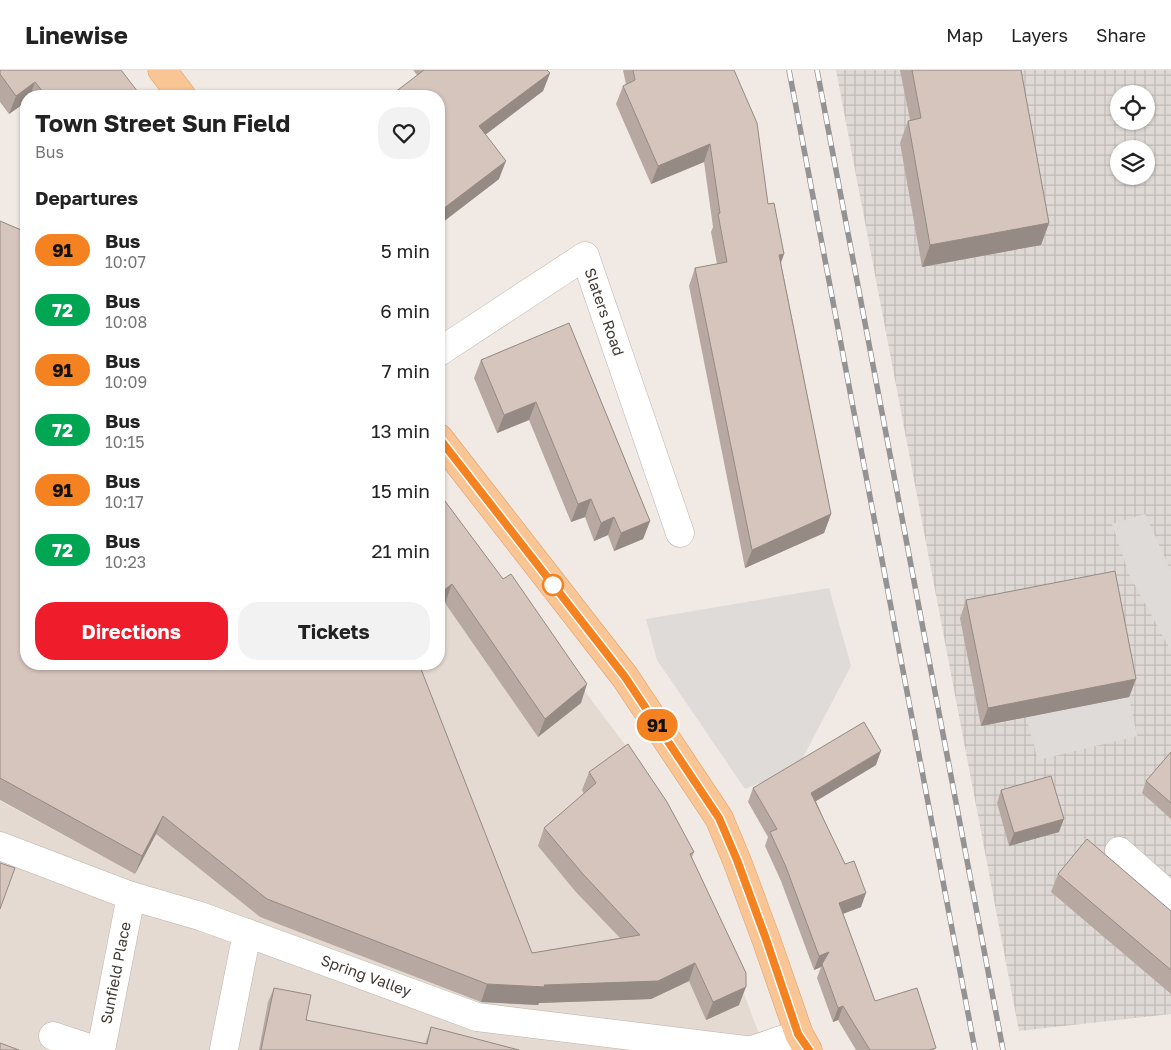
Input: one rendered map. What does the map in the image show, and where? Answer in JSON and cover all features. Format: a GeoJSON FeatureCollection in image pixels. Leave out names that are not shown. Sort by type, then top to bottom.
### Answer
{"type":"FeatureCollection","features":[{"type":"Feature","properties":{"kind":"main road"},"geometry":{"type":"LineString","coordinates":[[162,70],[177,90]]}},
{"type":"Feature","properties":{"kind":"main road"},"geometry":{"type":"LineString","coordinates":[[445,446],[625,677],[719,818],[804,1042]]}},
{"type":"Feature","properties":{"kind":"street","name":"Slaters Road"},"geometry":{"type":"LineString","coordinates":[[445,348],[585,256],[680,533]]}},
{"type":"Feature","properties":{"kind":"street","name":"Spring Valley"},"geometry":{"type":"LineString","coordinates":[[0,846],[131,896],[200,916],[477,1017],[745,1050]]}},
{"type":"Feature","properties":{"kind":"street"},"geometry":{"type":"LineString","coordinates":[[1119,851],[1171,897]]}},
{"type":"Feature","properties":{"kind":"street","name":"Sunfield Place"},"geometry":{"type":"LineString","coordinates":[[101,1050],[131,896]]}},
{"type":"Feature","properties":{"kind":"street"},"geometry":{"type":"LineString","coordinates":[[224,1049],[247,933]]}},
{"type":"Feature","properties":{"kind":"street"},"geometry":{"type":"LineString","coordinates":[[53,1036],[95,1050]]}},
{"type":"Feature","properties":{"kind":"street"},"geometry":{"type":"LineString","coordinates":[[752,1050],[804,1042]]}},
{"type":"Feature","properties":{"kind":"shaded area"},"geometry":{"type":"Polygon","coordinates":[[[836,70],[1171,70],[1171,1014],[1019,1031],[836,70]]]}},
{"type":"Feature","properties":{"kind":"shaded area"},"geometry":{"type":"Polygon","coordinates":[[[1145,514],[1171,571],[1171,651],[1130,576],[1112,524],[1145,514]]]}},
{"type":"Feature","properties":{"kind":"shaded area"},"geometry":{"type":"Polygon","coordinates":[[[482,577],[503,583],[648,775],[721,932],[765,1050],[0,1050],[0,801],[135,874],[169,809],[176,850],[260,917],[482,1002],[538,1005],[407,670],[445,670],[445,603],[482,577]]]}},
{"type":"Feature","properties":{"kind":"shaded area"},"geometry":{"type":"Polygon","coordinates":[[[829,588],[851,666],[798,767],[745,789],[657,660],[646,619],[829,588]]]}},
{"type":"Feature","properties":{"kind":"shaded area"},"geometry":{"type":"Polygon","coordinates":[[[1129,697],[1137,736],[1038,760],[1026,717],[1129,697]]]}},
{"type":"Feature","properties":{"kind":"building"},"geometry":{"type":"Polygon","coordinates":[[[0,70],[121,70],[136,90],[41,90],[35,82],[24,90],[20,90],[20,93],[16,96],[0,74],[0,70]]]}},
{"type":"Feature","properties":{"kind":"building"},"geometry":{"type":"Polygon","coordinates":[[[424,70],[547,70],[550,73],[479,126],[506,161],[445,207],[445,90],[398,90],[424,70]]]}},
{"type":"Feature","properties":{"kind":"building"},"geometry":{"type":"Polygon","coordinates":[[[633,70],[734,70],[757,123],[768,204],[774,203],[784,254],[779,255],[831,514],[752,550],[695,268],[727,262],[718,214],[720,213],[710,144],[658,166],[623,86],[635,80],[633,70]]]}},
{"type":"Feature","properties":{"kind":"building"},"geometry":{"type":"Polygon","coordinates":[[[912,70],[1021,70],[1049,223],[930,245],[908,121],[921,118],[912,70]]]}},
{"type":"Feature","properties":{"kind":"building"},"geometry":{"type":"Polygon","coordinates":[[[0,221],[20,229],[20,670],[421,670],[532,953],[640,935],[582,873],[544,828],[596,783],[589,772],[628,744],[667,802],[694,852],[690,854],[746,973],[746,987],[713,1002],[695,963],[658,981],[544,985],[545,987],[487,984],[267,899],[163,816],[142,856],[0,778],[0,221]]]}},
{"type":"Feature","properties":{"kind":"building"},"geometry":{"type":"Polygon","coordinates":[[[569,323],[650,521],[621,533],[614,517],[601,523],[591,499],[578,504],[536,402],[504,415],[481,360],[569,323]]]}},
{"type":"Feature","properties":{"kind":"building"},"geometry":{"type":"Polygon","coordinates":[[[445,501],[503,579],[511,574],[587,684],[545,719],[452,584],[445,589],[445,501]]]}},
{"type":"Feature","properties":{"kind":"building"},"geometry":{"type":"Polygon","coordinates":[[[1115,571],[1136,679],[988,708],[966,600],[1115,571]]]}},
{"type":"Feature","properties":{"kind":"building"},"geometry":{"type":"Polygon","coordinates":[[[864,722],[881,751],[811,793],[845,864],[854,861],[866,893],[839,903],[875,1001],[917,988],[936,1048],[929,1050],[870,1050],[843,1006],[838,1008],[822,964],[829,952],[819,956],[786,867],[770,832],[777,829],[753,788],[864,722]]]}},
{"type":"Feature","properties":{"kind":"building"},"geometry":{"type":"Polygon","coordinates":[[[1171,752],[1171,803],[1146,781],[1171,752]]]}},
{"type":"Feature","properties":{"kind":"building"},"geometry":{"type":"Polygon","coordinates":[[[1051,776],[1064,819],[1014,833],[1001,790],[1051,776]]]}},
{"type":"Feature","properties":{"kind":"building"},"geometry":{"type":"Polygon","coordinates":[[[1087,839],[1171,911],[1171,970],[1058,874],[1087,839]]]}},
{"type":"Feature","properties":{"kind":"building"},"geometry":{"type":"Polygon","coordinates":[[[0,863],[15,868],[0,909],[0,863]]]}},
{"type":"Feature","properties":{"kind":"building"},"geometry":{"type":"Polygon","coordinates":[[[274,988],[311,995],[306,1020],[427,1044],[431,1027],[519,1050],[261,1050],[274,988]]]}},
{"type":"Feature","properties":{"kind":"building"},"geometry":{"type":"Polygon","coordinates":[[[0,1043],[19,1050],[0,1050],[0,1043]]]}},
{"type":"Feature","properties":{"kind":"railway"},"geometry":{"type":"LineString","coordinates":[[789,70],[975,1050]]}},
{"type":"Feature","properties":{"kind":"railway"},"geometry":{"type":"LineString","coordinates":[[817,70],[1003,1050]]}},
{"type":"Feature","properties":{"kind":"bus line","name":"91"},"geometry":{"type":"LineString","coordinates":[[445,446],[625,677],[719,818],[737,860],[766,939],[798,1034],[809,1050]]}}]}
